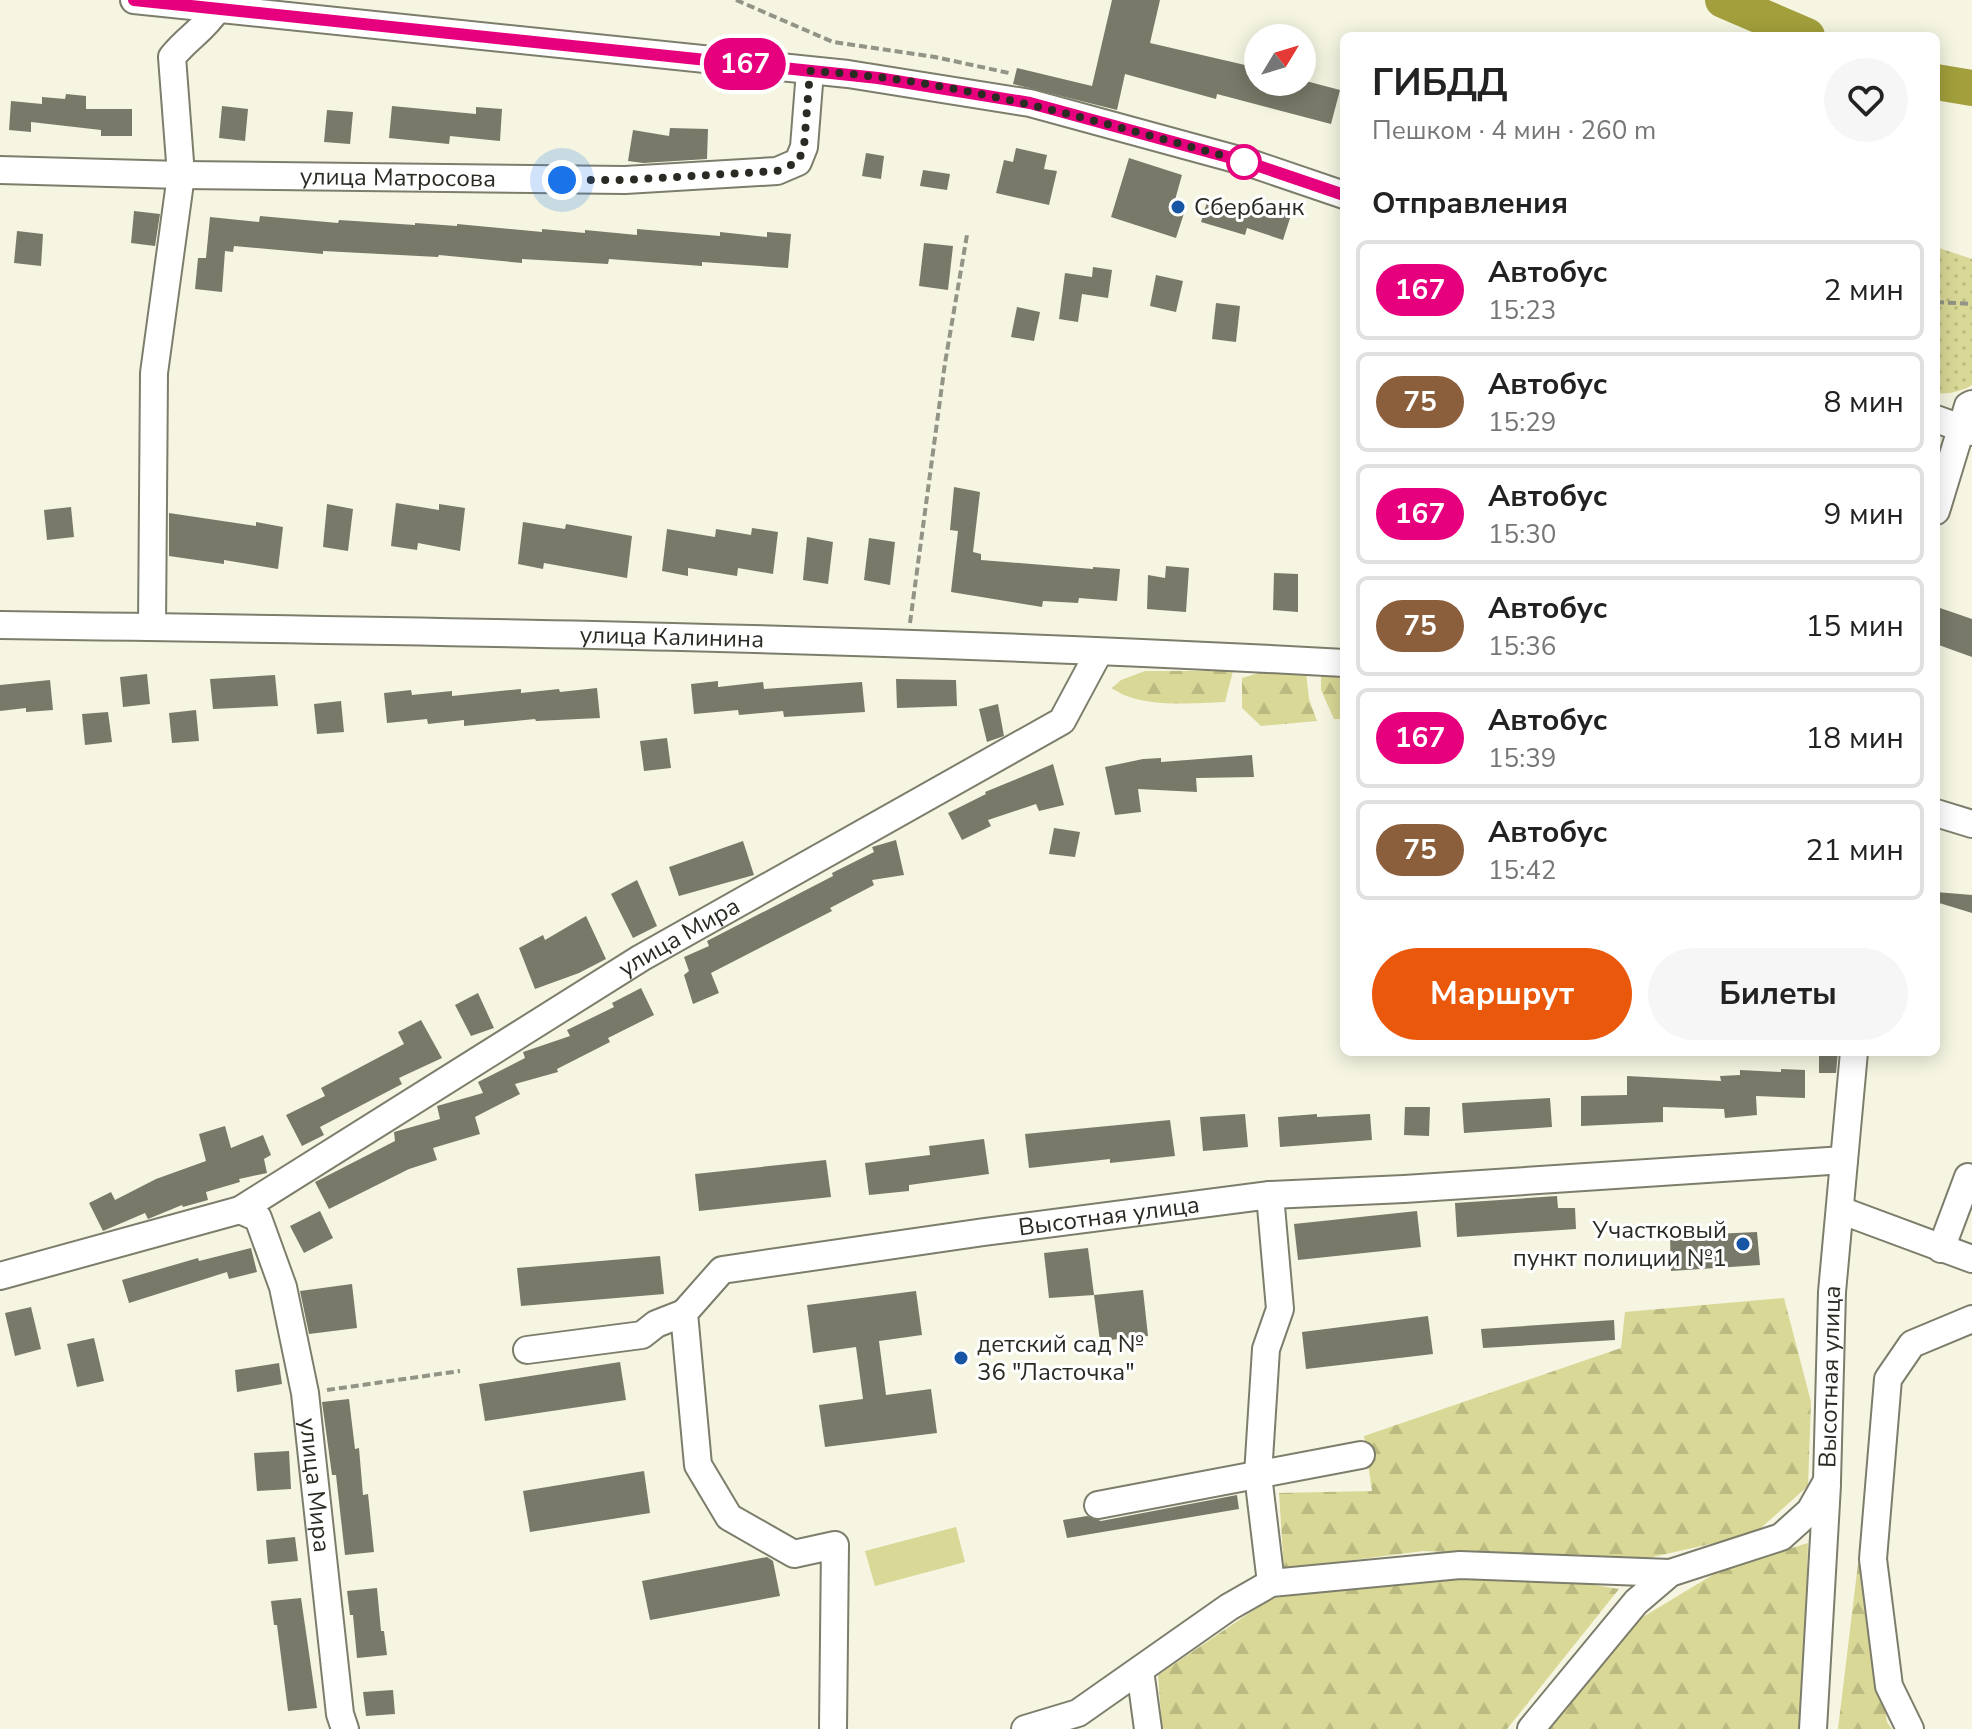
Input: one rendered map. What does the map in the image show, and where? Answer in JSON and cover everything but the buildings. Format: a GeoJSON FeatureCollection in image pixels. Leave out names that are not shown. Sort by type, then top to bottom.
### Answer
{"type":"FeatureCollection","features":[{"type":"Feature","properties":{"kind":"street"},"geometry":{"type":"LineString","coordinates":[[134,0],[848,74],[1030,103],[1250,163],[1340,194]]}},
{"type":"Feature","properties":{"kind":"street"},"geometry":{"type":"LineString","coordinates":[[152,627],[154,373],[181,175],[172,57],[186,40],[205,28],[218,8]]}},
{"type":"Feature","properties":{"kind":"street","name":"улица Матросова"},"geometry":{"type":"LineString","coordinates":[[0,170],[625,180],[777,171],[798,162],[804,147],[810,71]]}},
{"type":"Feature","properties":{"kind":"street"},"geometry":{"type":"LineString","coordinates":[[1940,403],[1969,416]]}},
{"type":"Feature","properties":{"kind":"street"},"geometry":{"type":"LineString","coordinates":[[1940,416],[1969,416]]}},
{"type":"Feature","properties":{"kind":"street"},"geometry":{"type":"LineString","coordinates":[[1940,499],[1969,416]]}},
{"type":"Feature","properties":{"kind":"street","name":"улица Калинина"},"geometry":{"type":"LineString","coordinates":[[0,625],[907,646],[1340,663]]}},
{"type":"Feature","properties":{"kind":"street","name":"улица Мира"},"geometry":{"type":"LineString","coordinates":[[0,1276],[240,1210],[641,958],[1062,721],[1099,652]]}},
{"type":"Feature","properties":{"kind":"street"},"geometry":{"type":"LineString","coordinates":[[1940,814],[1972,824]]}},
{"type":"Feature","properties":{"kind":"street","name":"Высотная улица"},"geometry":{"type":"LineString","coordinates":[[1531,1729],[1636,1602],[1670,1573],[1781,1537],[1810,1511],[1827,1481],[1832,1292],[1854,1056]]}},
{"type":"Feature","properties":{"kind":"street","name":"Высотная улица"},"geometry":{"type":"LineString","coordinates":[[684,1313],[722,1270],[1270,1195],[1844,1160]]}},
{"type":"Feature","properties":{"kind":"street"},"geometry":{"type":"LineString","coordinates":[[1941,1249],[1968,1177]]}},
{"type":"Feature","properties":{"kind":"street"},"geometry":{"type":"LineString","coordinates":[[1270,1195],[1280,1309],[1266,1349],[1258,1475],[1271,1583]]}},
{"type":"Feature","properties":{"kind":"street","name":"улица Мира"},"geometry":{"type":"LineString","coordinates":[[240,1210],[258,1218],[283,1287],[305,1393],[340,1714],[345,1729]]}},
{"type":"Feature","properties":{"kind":"street"},"geometry":{"type":"LineString","coordinates":[[1840,1210],[1972,1259]]}},
{"type":"Feature","properties":{"kind":"street"},"geometry":{"type":"LineString","coordinates":[[527,1350],[642,1335],[656,1324],[684,1313],[698,1465],[729,1517],[794,1554],[835,1545],[833,1729]]}},
{"type":"Feature","properties":{"kind":"street"},"geometry":{"type":"LineString","coordinates":[[1910,1729],[1889,1686],[1873,1559],[1888,1379],[1912,1344],[1972,1319]]}},
{"type":"Feature","properties":{"kind":"street"},"geometry":{"type":"LineString","coordinates":[[1098,1505],[1361,1455]]}},
{"type":"Feature","properties":{"kind":"street"},"geometry":{"type":"LineString","coordinates":[[1813,1729],[1827,1481]]}},
{"type":"Feature","properties":{"kind":"street"},"geometry":{"type":"LineString","coordinates":[[1025,1729],[1078,1713],[1229,1607],[1271,1583],[1460,1565],[1670,1573]]}},
{"type":"Feature","properties":{"kind":"street"},"geometry":{"type":"LineString","coordinates":[[1140,1670],[1148,1729]]}},
{"type":"Feature","properties":{"kind":"path"},"geometry":{"type":"LineString","coordinates":[[736,0],[833,42],[935,57],[1009,73]]}},
{"type":"Feature","properties":{"kind":"path"},"geometry":{"type":"LineString","coordinates":[[907,646],[943,377],[967,235]]}},
{"type":"Feature","properties":{"kind":"path"},"geometry":{"type":"LineString","coordinates":[[1940,302],[1972,304]]}},
{"type":"Feature","properties":{"kind":"path"},"geometry":{"type":"LineString","coordinates":[[305,1393],[460,1371]]}},
{"type":"Feature","properties":{"kind":"green space"},"geometry":{"type":"Polygon","coordinates":[[[1940,248],[1972,259],[1972,385],[1940,393],[1940,248]]]}},
{"type":"Feature","properties":{"kind":"green space"},"geometry":{"type":"Polygon","coordinates":[[[1275,668],[1306,672],[1309,699],[1317,721],[1261,726],[1242,708],[1242,678],[1275,668]]]}},
{"type":"Feature","properties":{"kind":"green space"},"geometry":{"type":"Polygon","coordinates":[[[1145,671],[1233,671],[1225,702],[1151,702],[1124,695],[1112,688],[1121,680],[1145,671]]]}},
{"type":"Feature","properties":{"kind":"green space"},"geometry":{"type":"Polygon","coordinates":[[[1340,672],[1340,719],[1334,719],[1321,690],[1321,673],[1340,672]]]}},
{"type":"Feature","properties":{"kind":"green space"},"geometry":{"type":"Polygon","coordinates":[[[1784,1298],[1811,1402],[1808,1486],[1754,1534],[1644,1559],[1423,1551],[1284,1569],[1279,1493],[1372,1491],[1364,1436],[1621,1348],[1625,1312],[1784,1298]]]}},
{"type":"Feature","properties":{"kind":"green space"},"geometry":{"type":"Polygon","coordinates":[[[956,1527],[965,1562],[875,1586],[865,1551],[956,1527]]]}},
{"type":"Feature","properties":{"kind":"green space"},"geometry":{"type":"Polygon","coordinates":[[[1861,1539],[1887,1722],[1892,1729],[1838,1729],[1861,1539]]]}},
{"type":"Feature","properties":{"kind":"green space"},"geometry":{"type":"Polygon","coordinates":[[[1808,1543],[1803,1729],[1547,1729],[1628,1626],[1724,1568],[1808,1543]]]}},
{"type":"Feature","properties":{"kind":"green space"},"geometry":{"type":"Polygon","coordinates":[[[1540,1576],[1619,1589],[1507,1729],[1162,1729],[1158,1675],[1270,1599],[1396,1578],[1540,1576]]]}},
{"type":"Feature","properties":{"kind":"waterway"},"geometry":{"type":"LineString","coordinates":[[1723,0],[1798,32]]}},
{"type":"Feature","properties":{"kind":"waterway"},"geometry":{"type":"LineString","coordinates":[[1940,83],[1972,88]]}},
{"type":"Feature","properties":{"kind":"bus line","name":"167"},"geometry":{"type":"LineString","coordinates":[[134,0],[878,78],[1030,103],[1250,163],[1340,194]]}},
{"type":"Feature","properties":{"kind":"place","name":"Сбербанк"},"geometry":{"type":"Point","coordinates":[1178,207]}},
{"type":"Feature","properties":{"kind":"place","name":"Участковый пункт полиции №1"},"geometry":{"type":"Point","coordinates":[1743,1244]}},
{"type":"Feature","properties":{"kind":"place","name":"детский сад № 36 \"Ласточка\""},"geometry":{"type":"Point","coordinates":[961,1358]}},
{"type":"Feature","properties":{"kind":"route"},"geometry":{"type":"LineString","coordinates":[[562,180],[625,180],[777,171],[798,162],[804,147],[810,71],[848,74],[1030,103],[1250,163],[1244,162]]}}]}
